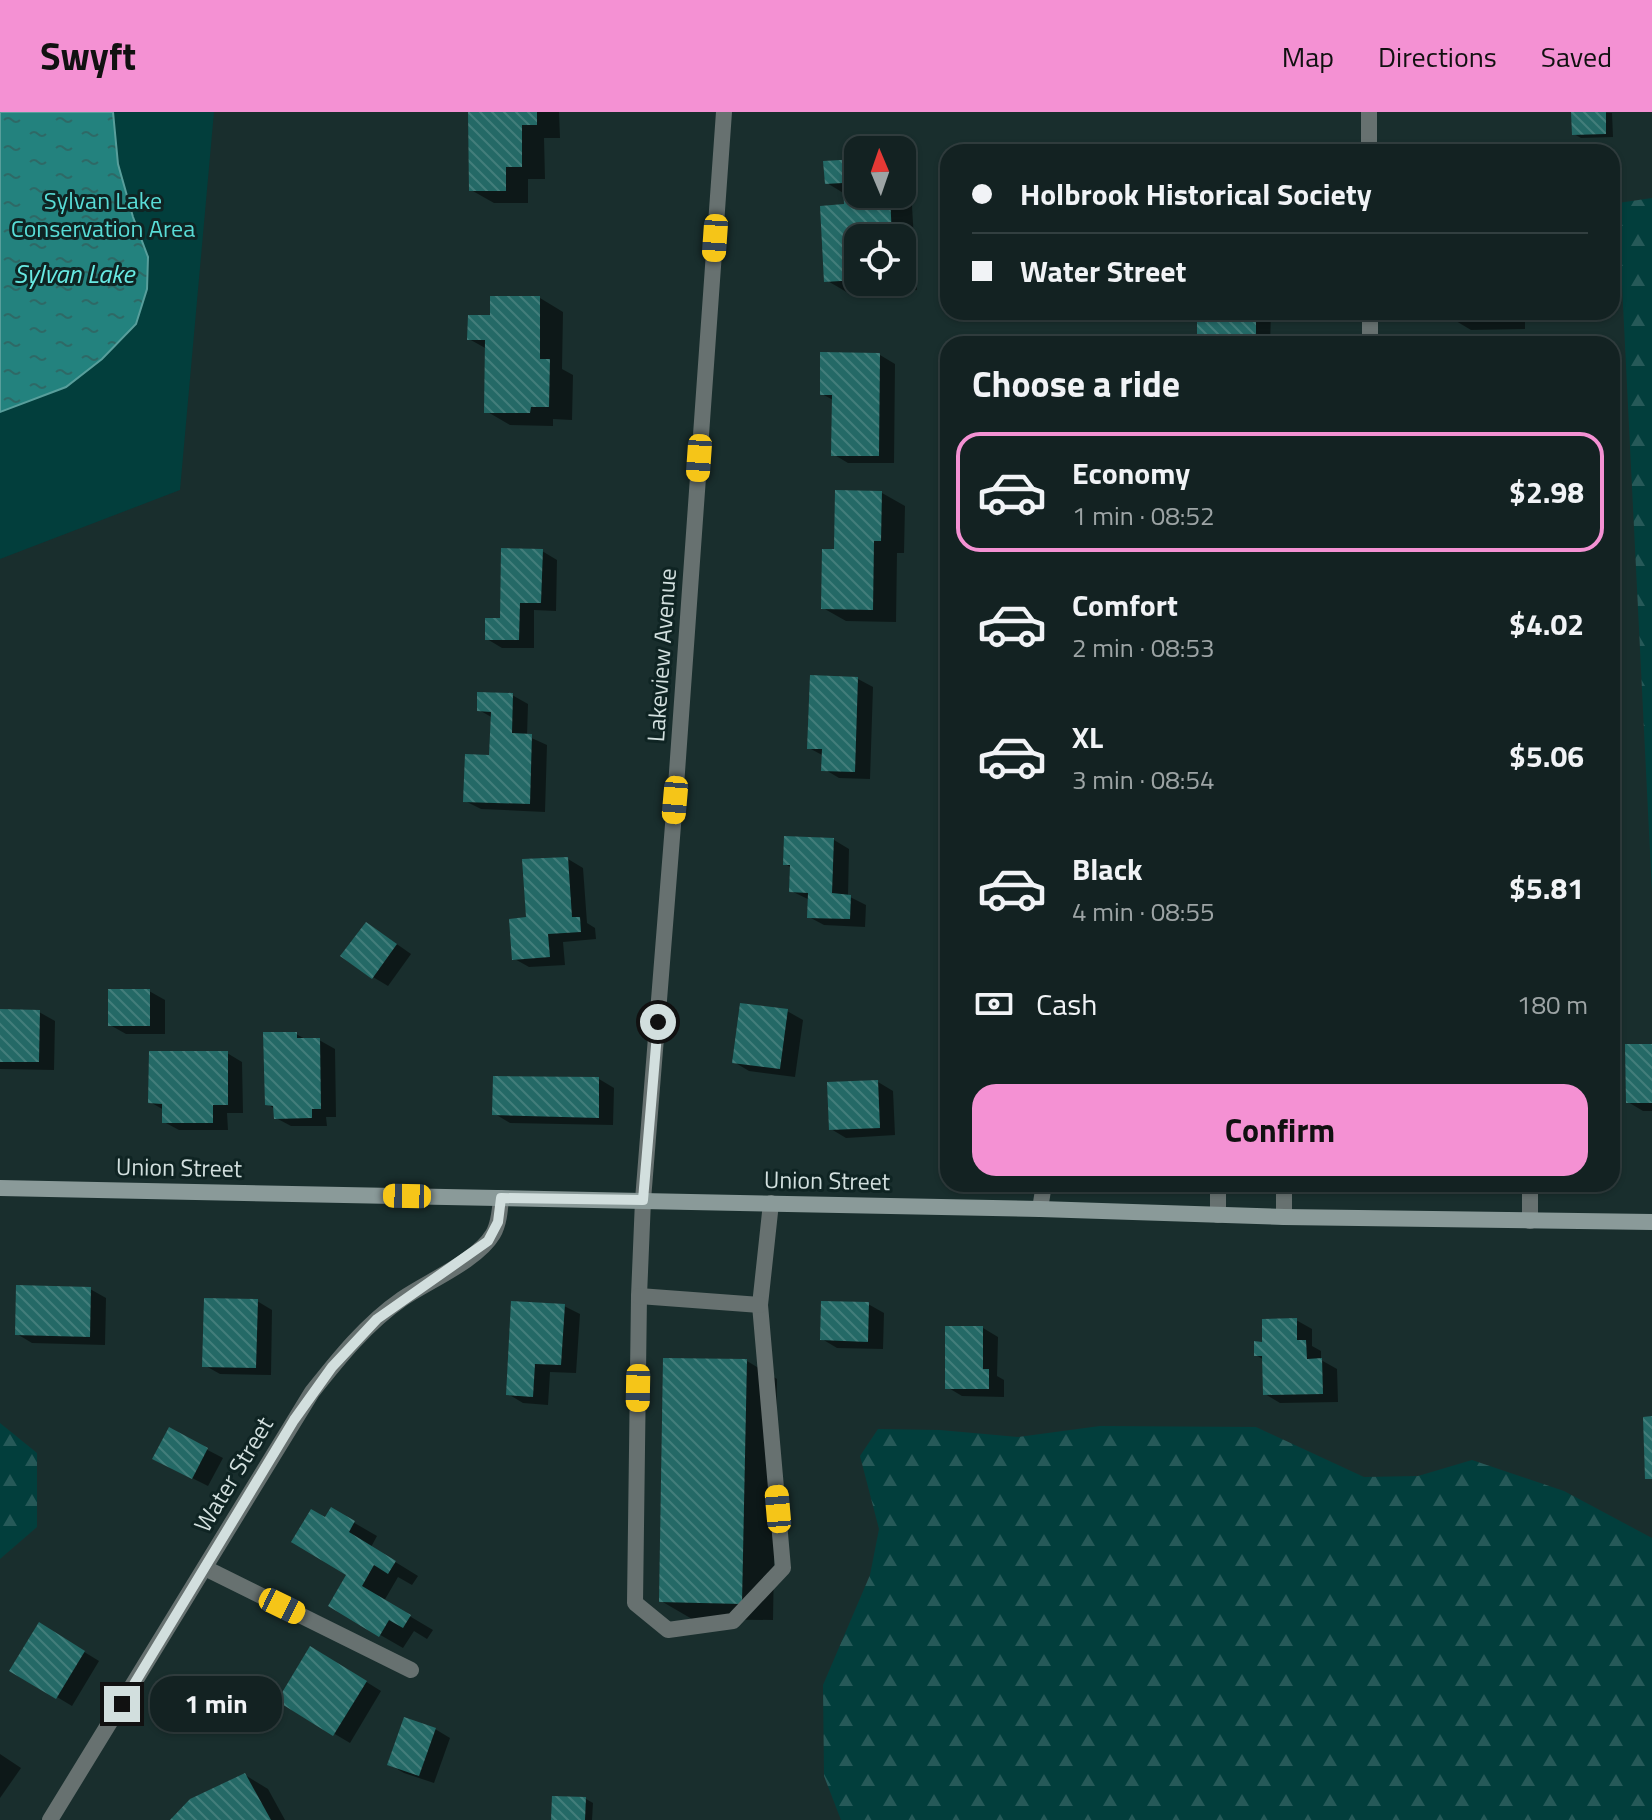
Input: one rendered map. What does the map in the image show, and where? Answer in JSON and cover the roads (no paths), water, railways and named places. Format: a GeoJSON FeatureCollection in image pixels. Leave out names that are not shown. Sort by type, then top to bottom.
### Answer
{"type":"FeatureCollection","features":[{"type":"Feature","properties":{"kind":"main road","name":"Union Street"},"geometry":{"type":"LineString","coordinates":[[0,1188],[643,1200],[1284,1217],[1652,1222]]}},
{"type":"Feature","properties":{"kind":"street","name":"Lakeview Avenue"},"geometry":{"type":"LineString","coordinates":[[724,112],[643,1200],[639,1296],[635,1603],[668,1630],[733,1621],[783,1568],[760,1305]]}},
{"type":"Feature","properties":{"kind":"street"},"geometry":{"type":"LineString","coordinates":[[1369,112],[1369,144]]}},
{"type":"Feature","properties":{"kind":"street"},"geometry":{"type":"LineString","coordinates":[[1040,1209],[1043,1192]]}},
{"type":"Feature","properties":{"kind":"street"},"geometry":{"type":"LineString","coordinates":[[1218,1192],[1218,1215]]}},
{"type":"Feature","properties":{"kind":"street"},"geometry":{"type":"LineString","coordinates":[[1284,1192],[1284,1217]]}},
{"type":"Feature","properties":{"kind":"street"},"geometry":{"type":"LineString","coordinates":[[1530,1192],[1530,1221]]}},
{"type":"Feature","properties":{"kind":"street","name":"Water Street"},"geometry":{"type":"LineString","coordinates":[[50,1820],[312,1392],[377,1319],[488,1241],[498,1222],[501,1198]]}},
{"type":"Feature","properties":{"kind":"street"},"geometry":{"type":"LineString","coordinates":[[639,1296],[760,1305],[771,1203]]}},
{"type":"Feature","properties":{"kind":"street"},"geometry":{"type":"LineString","coordinates":[[205,1568],[411,1670]]}},
{"type":"Feature","properties":{"kind":"water","name":"Sylvan Lake"},"geometry":{"type":"Polygon","coordinates":[[[0,112],[113,112],[118,164],[148,257],[147,289],[136,324],[102,359],[66,387],[0,412],[0,112]]]}},
{"type":"Feature","properties":{"kind":"park label","name":"Sylvan Lake Conservation Area"},"geometry":{"type":"Point","coordinates":[103,214]}}]}
